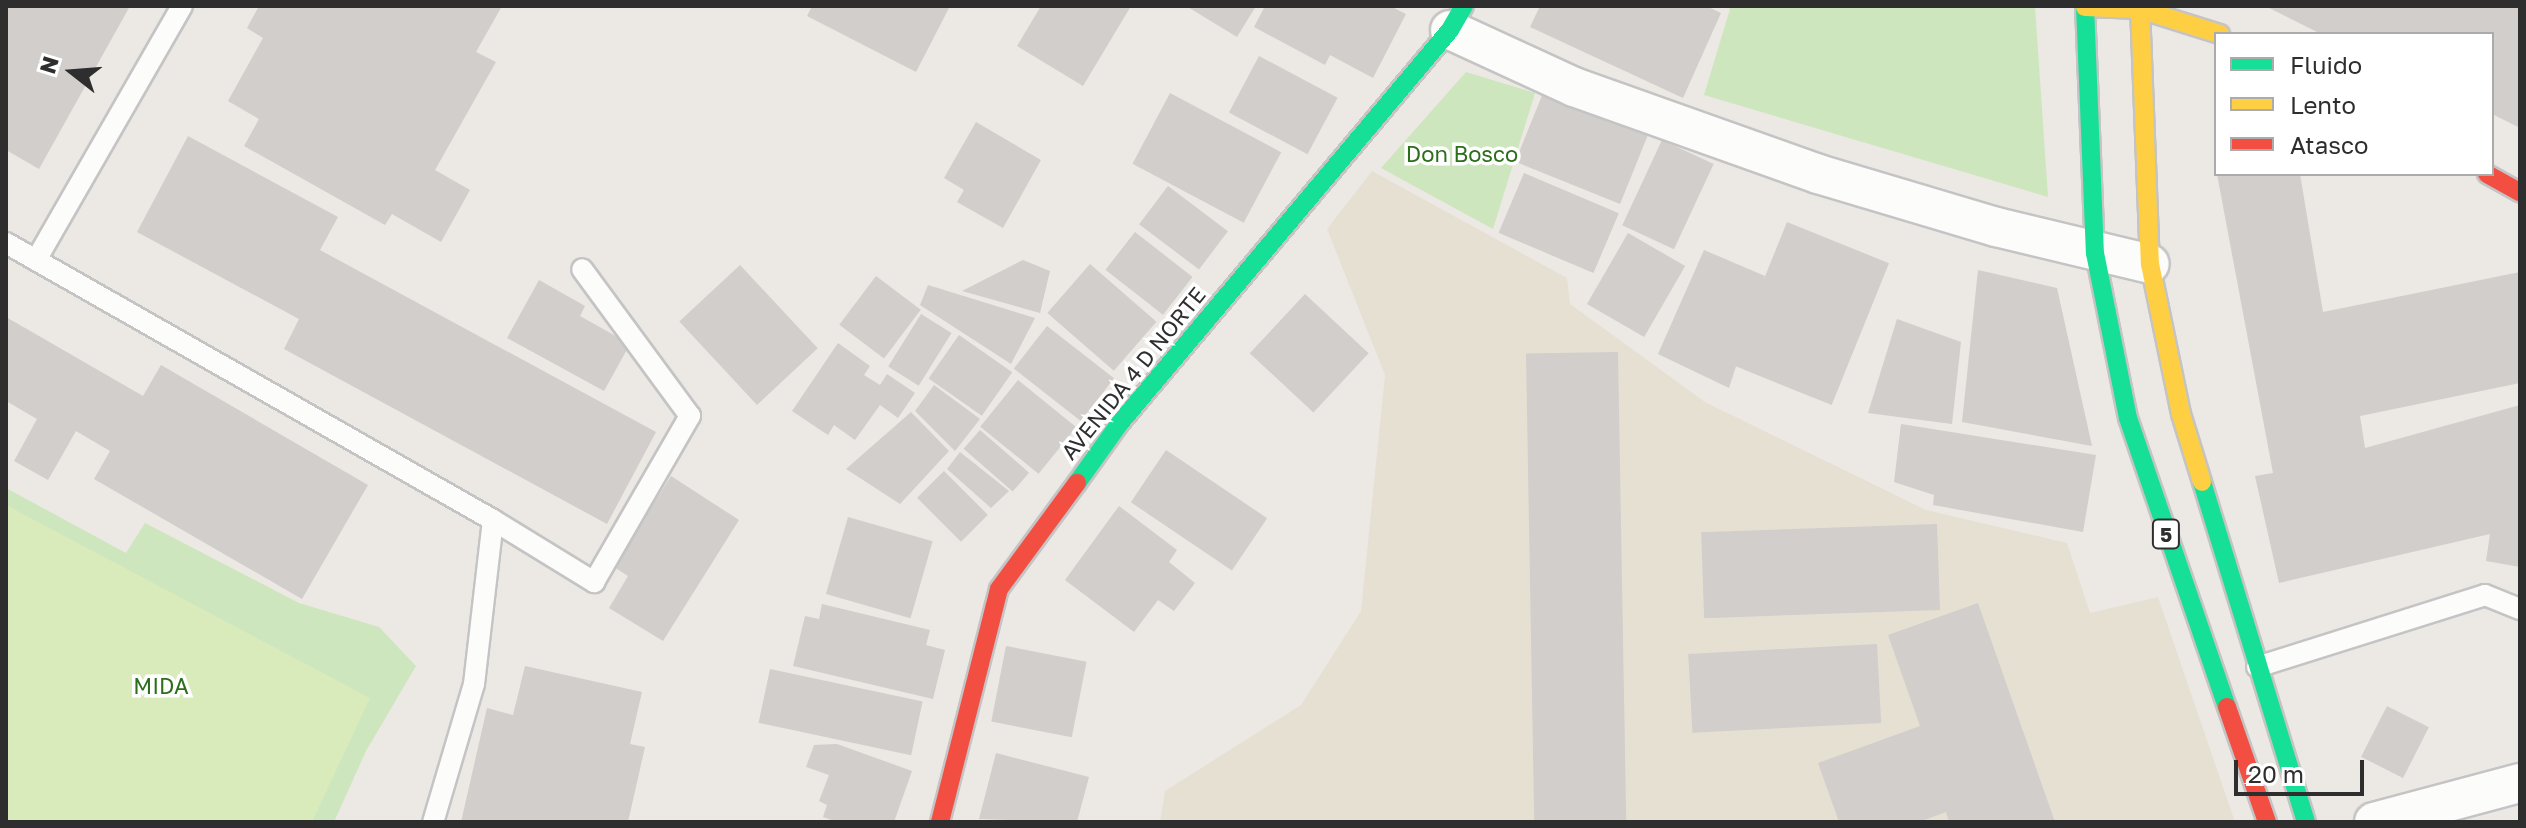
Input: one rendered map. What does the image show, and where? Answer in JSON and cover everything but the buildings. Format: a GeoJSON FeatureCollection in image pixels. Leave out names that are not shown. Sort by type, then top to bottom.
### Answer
{"type":"FeatureCollection","features":[{"type":"Feature","properties":{"kind":"main road"},"geometry":{"type":"LineString","coordinates":[[2085,6],[2140,8],[2214,32]]}},
{"type":"Feature","properties":{"kind":"main road","name":"5"},"geometry":{"type":"LineString","coordinates":[[2085,6],[2095,253],[2128,418],[2267,822]]}},
{"type":"Feature","properties":{"kind":"main road","name":"5"},"geometry":{"type":"LineString","coordinates":[[2140,8],[2150,264],[2181,414],[2306,822]]}},
{"type":"Feature","properties":{"kind":"main road","name":"AVENIDA 4 D NORTE"},"geometry":{"type":"LineString","coordinates":[[940,822],[999,589],[1120,423],[1457,18]]}},
{"type":"Feature","properties":{"kind":"main road"},"geometry":{"type":"LineString","coordinates":[[2491,176],[2520,192]]}},
{"type":"Feature","properties":{"kind":"street"},"geometry":{"type":"LineString","coordinates":[[1457,18],[1574,87],[1818,174],[2095,253],[2150,264]]}},
{"type":"Feature","properties":{"kind":"street"},"geometry":{"type":"LineString","coordinates":[[2374,822],[2520,783]]}},
{"type":"Feature","properties":{"kind":"lane"},"geometry":{"type":"LineString","coordinates":[[36,260],[182,6]]}},
{"type":"Feature","properties":{"kind":"lane"},"geometry":{"type":"LineString","coordinates":[[6,243],[493,520],[594,582],[690,416],[582,269]]}},
{"type":"Feature","properties":{"kind":"lane"},"geometry":{"type":"LineString","coordinates":[[433,822],[474,684],[493,520]]}},
{"type":"Feature","properties":{"kind":"lane"},"geometry":{"type":"LineString","coordinates":[[2257,667],[2485,595],[2520,609]]}},
{"type":"Feature","properties":{"kind":"shaded area"},"geometry":{"type":"Polygon","coordinates":[[[1372,171],[1567,278],[1570,304],[1705,402],[1926,510],[2067,543],[2090,613],[2158,597],[2235,822],[1160,822],[1165,791],[1301,705],[1361,611],[1385,375],[1327,229],[1372,171]]]}},
{"type":"Feature","properties":{"kind":"green space"},"geometry":{"type":"Polygon","coordinates":[[[1725,6],[2035,6],[2048,197],[1704,95],[1730,9],[1725,6]]]}},
{"type":"Feature","properties":{"kind":"green space","name":"Don Bosco"},"geometry":{"type":"Polygon","coordinates":[[[1466,72],[1535,93],[1493,229],[1381,168],[1466,72]]]}},
{"type":"Feature","properties":{"kind":"green space","name":"MIDA"},"geometry":{"type":"Polygon","coordinates":[[[6,488],[126,553],[145,523],[299,603],[379,627],[416,666],[366,751],[334,822],[6,822],[6,488]]]}},
{"type":"Feature","properties":{"kind":"green space","name":"MIDA"},"geometry":{"type":"Polygon","coordinates":[[[6,505],[370,698],[312,822],[6,822],[6,505]]]}},
{"type":"Feature","properties":{"kind":"traffic: fast"},"geometry":{"type":"LineString","coordinates":[[1077,483],[1120,423],[1450,30],[1464,6]]}},
{"type":"Feature","properties":{"kind":"traffic: fast"},"geometry":{"type":"LineString","coordinates":[[2085,6],[2095,253],[2128,418],[2227,707]]}},
{"type":"Feature","properties":{"kind":"traffic: fast"},"geometry":{"type":"LineString","coordinates":[[2202,482],[2306,822]]}},
{"type":"Feature","properties":{"kind":"traffic: slow"},"geometry":{"type":"LineString","coordinates":[[2140,6],[2150,264],[2181,414],[2202,482]]}},
{"type":"Feature","properties":{"kind":"traffic: slow"},"geometry":{"type":"LineString","coordinates":[[2085,7],[2140,9],[2214,32]]}},
{"type":"Feature","properties":{"kind":"traffic: jam"},"geometry":{"type":"LineString","coordinates":[[2491,176],[2520,192]]}},
{"type":"Feature","properties":{"kind":"traffic: jam"},"geometry":{"type":"LineString","coordinates":[[940,822],[999,589],[1077,483]]}},
{"type":"Feature","properties":{"kind":"traffic: jam"},"geometry":{"type":"LineString","coordinates":[[2227,707],[2267,822]]}}]}
